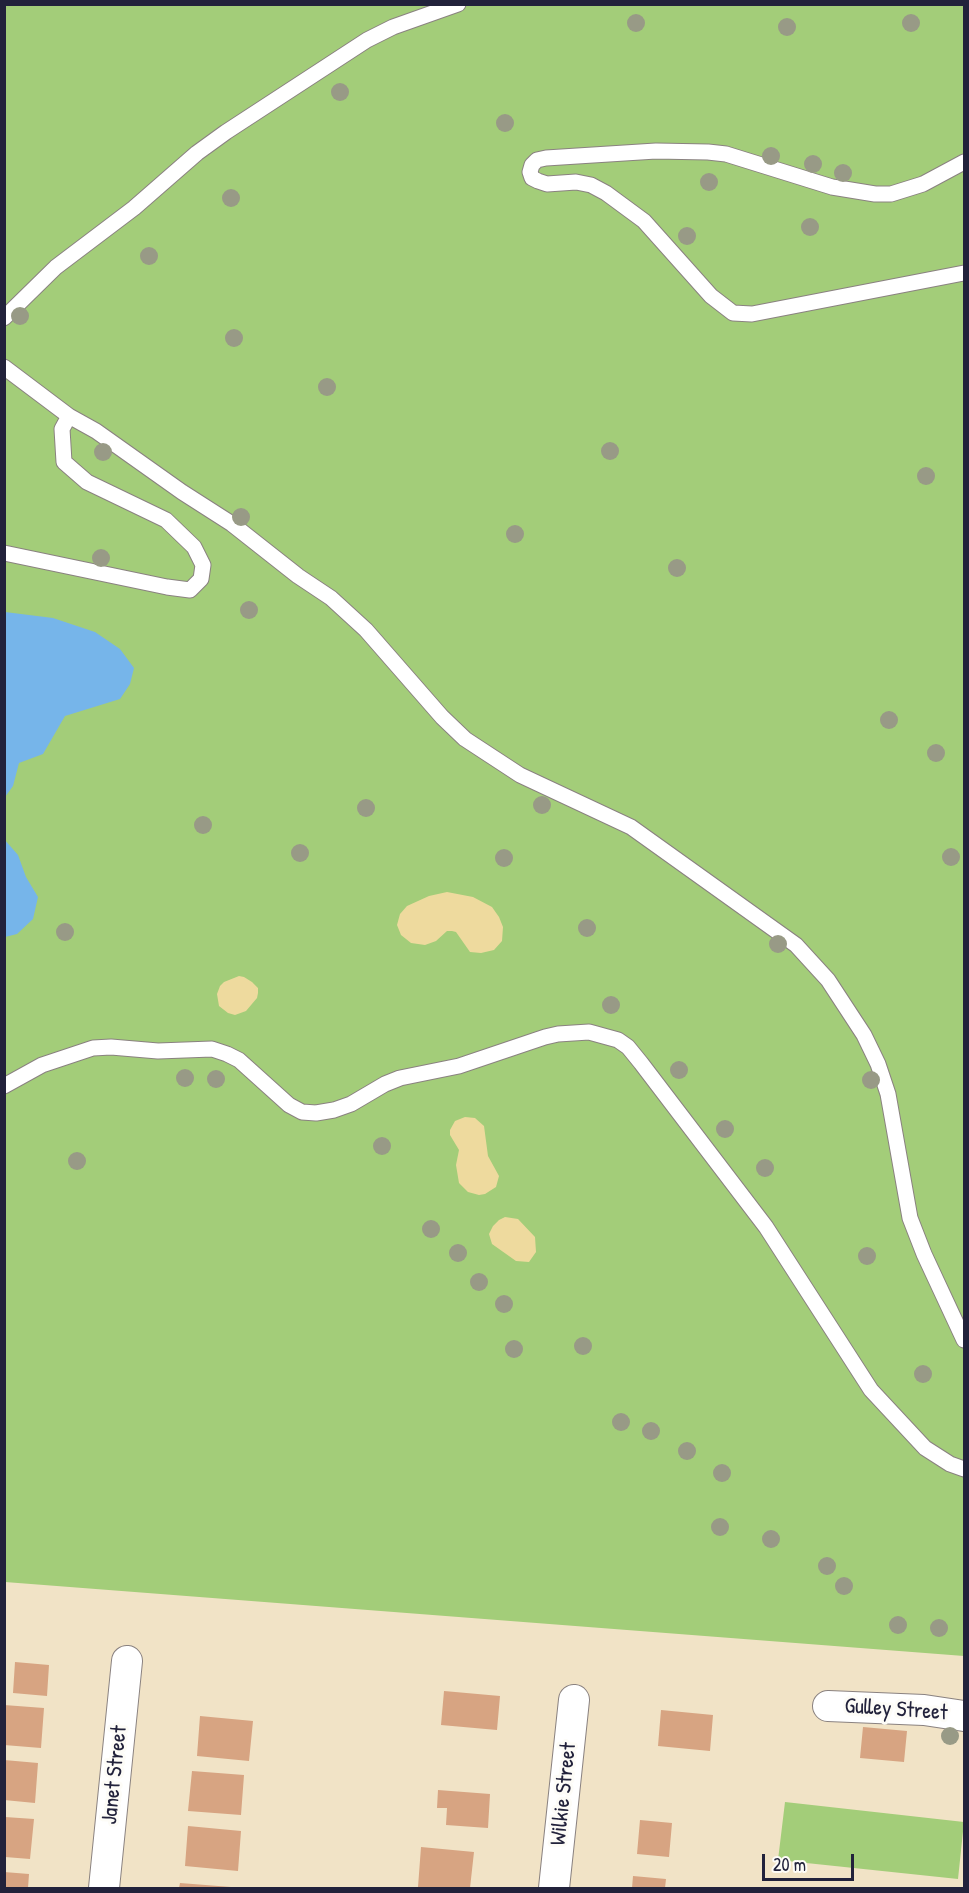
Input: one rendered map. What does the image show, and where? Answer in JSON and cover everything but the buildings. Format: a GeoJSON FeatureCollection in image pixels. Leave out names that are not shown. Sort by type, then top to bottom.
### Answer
{"type":"FeatureCollection","features":[{"type":"Feature","properties":{"kind":"street","name":"Janet Street"},"geometry":{"type":"LineString","coordinates":[[104,1888],[127,1661]]}},
{"type":"Feature","properties":{"kind":"street","name":"Wilkie Street"},"geometry":{"type":"LineString","coordinates":[[554,1888],[574,1700]]}},
{"type":"Feature","properties":{"kind":"street","name":"Gulley Street"},"geometry":{"type":"LineString","coordinates":[[828,1706],[924,1710],[964,1716]]}},
{"type":"Feature","properties":{"kind":"lane"},"geometry":{"type":"LineString","coordinates":[[4,318],[56,267],[134,208],[197,153],[226,132],[367,40],[393,27],[458,4]]}},
{"type":"Feature","properties":{"kind":"lane"},"geometry":{"type":"LineString","coordinates":[[964,162],[923,184],[891,194],[832,188],[735,157],[708,152],[656,152],[546,158],[537,160],[530,172],[532,178],[538,182],[547,184],[576,182],[591,185],[613,198],[644,220],[711,296],[733,313],[752,314],[964,273]]}},
{"type":"Feature","properties":{"kind":"lane"},"geometry":{"type":"LineString","coordinates":[[4,368],[69,416],[96,431],[182,492],[232,524],[298,576],[331,598],[366,630],[442,717],[465,739],[520,775],[631,827],[796,945],[828,980],[864,1035],[878,1064],[888,1094],[910,1218],[964,1340]]}},
{"type":"Feature","properties":{"kind":"lane"},"geometry":{"type":"LineString","coordinates":[[4,553],[167,587],[190,590],[201,579],[202,565],[194,547],[166,520],[87,482],[64,462],[62,429],[69,416]]}},
{"type":"Feature","properties":{"kind":"lane"},"geometry":{"type":"LineString","coordinates":[[4,1086],[42,1065],[93,1048],[111,1047],[158,1051],[212,1049],[239,1060],[289,1105],[302,1112],[316,1113],[351,1104],[400,1077],[459,1066],[545,1037],[589,1032],[618,1040],[628,1047],[641,1063],[766,1227],[871,1390],[925,1448],[964,1470]]}},
{"type":"Feature","properties":{"kind":"green space"},"geometry":{"type":"Polygon","coordinates":[[[5,5],[964,5],[964,1656],[5,1582],[5,5]]]}},
{"type":"Feature","properties":{"kind":"green space"},"geometry":{"type":"Polygon","coordinates":[[[785,1802],[964,1822],[958,1879],[778,1860],[785,1802]]]}},
{"type":"Feature","properties":{"kind":"sand"},"geometry":{"type":"Polygon","coordinates":[[[447,892],[473,897],[492,907],[503,927],[502,941],[494,950],[481,953],[470,952],[456,932],[452,931],[447,931],[436,941],[425,945],[411,943],[401,935],[397,925],[400,914],[407,906],[429,896],[447,892]]]}},
{"type":"Feature","properties":{"kind":"sand"},"geometry":{"type":"Polygon","coordinates":[[[239,976],[252,982],[258,988],[258,993],[257,998],[246,1011],[235,1015],[219,1006],[217,994],[224,982],[239,976]]]}},
{"type":"Feature","properties":{"kind":"sand"},"geometry":{"type":"Polygon","coordinates":[[[465,1117],[475,1118],[484,1126],[488,1156],[499,1176],[496,1187],[485,1194],[468,1192],[459,1183],[456,1165],[459,1150],[450,1135],[450,1130],[455,1121],[465,1117]]]}},
{"type":"Feature","properties":{"kind":"sand"},"geometry":{"type":"Polygon","coordinates":[[[505,1217],[518,1219],[535,1237],[536,1252],[529,1262],[516,1261],[492,1244],[489,1234],[493,1226],[505,1217]]]}},
{"type":"Feature","properties":{"kind":"water"},"geometry":{"type":"Polygon","coordinates":[[[5,612],[53,618],[95,632],[120,649],[134,668],[130,684],[120,699],[65,716],[43,754],[19,763],[13,786],[5,797],[5,612]]]}},
{"type":"Feature","properties":{"kind":"water"},"geometry":{"type":"Polygon","coordinates":[[[4,839],[18,855],[26,877],[38,897],[33,919],[17,934],[5,937],[4,839]]]}}]}
